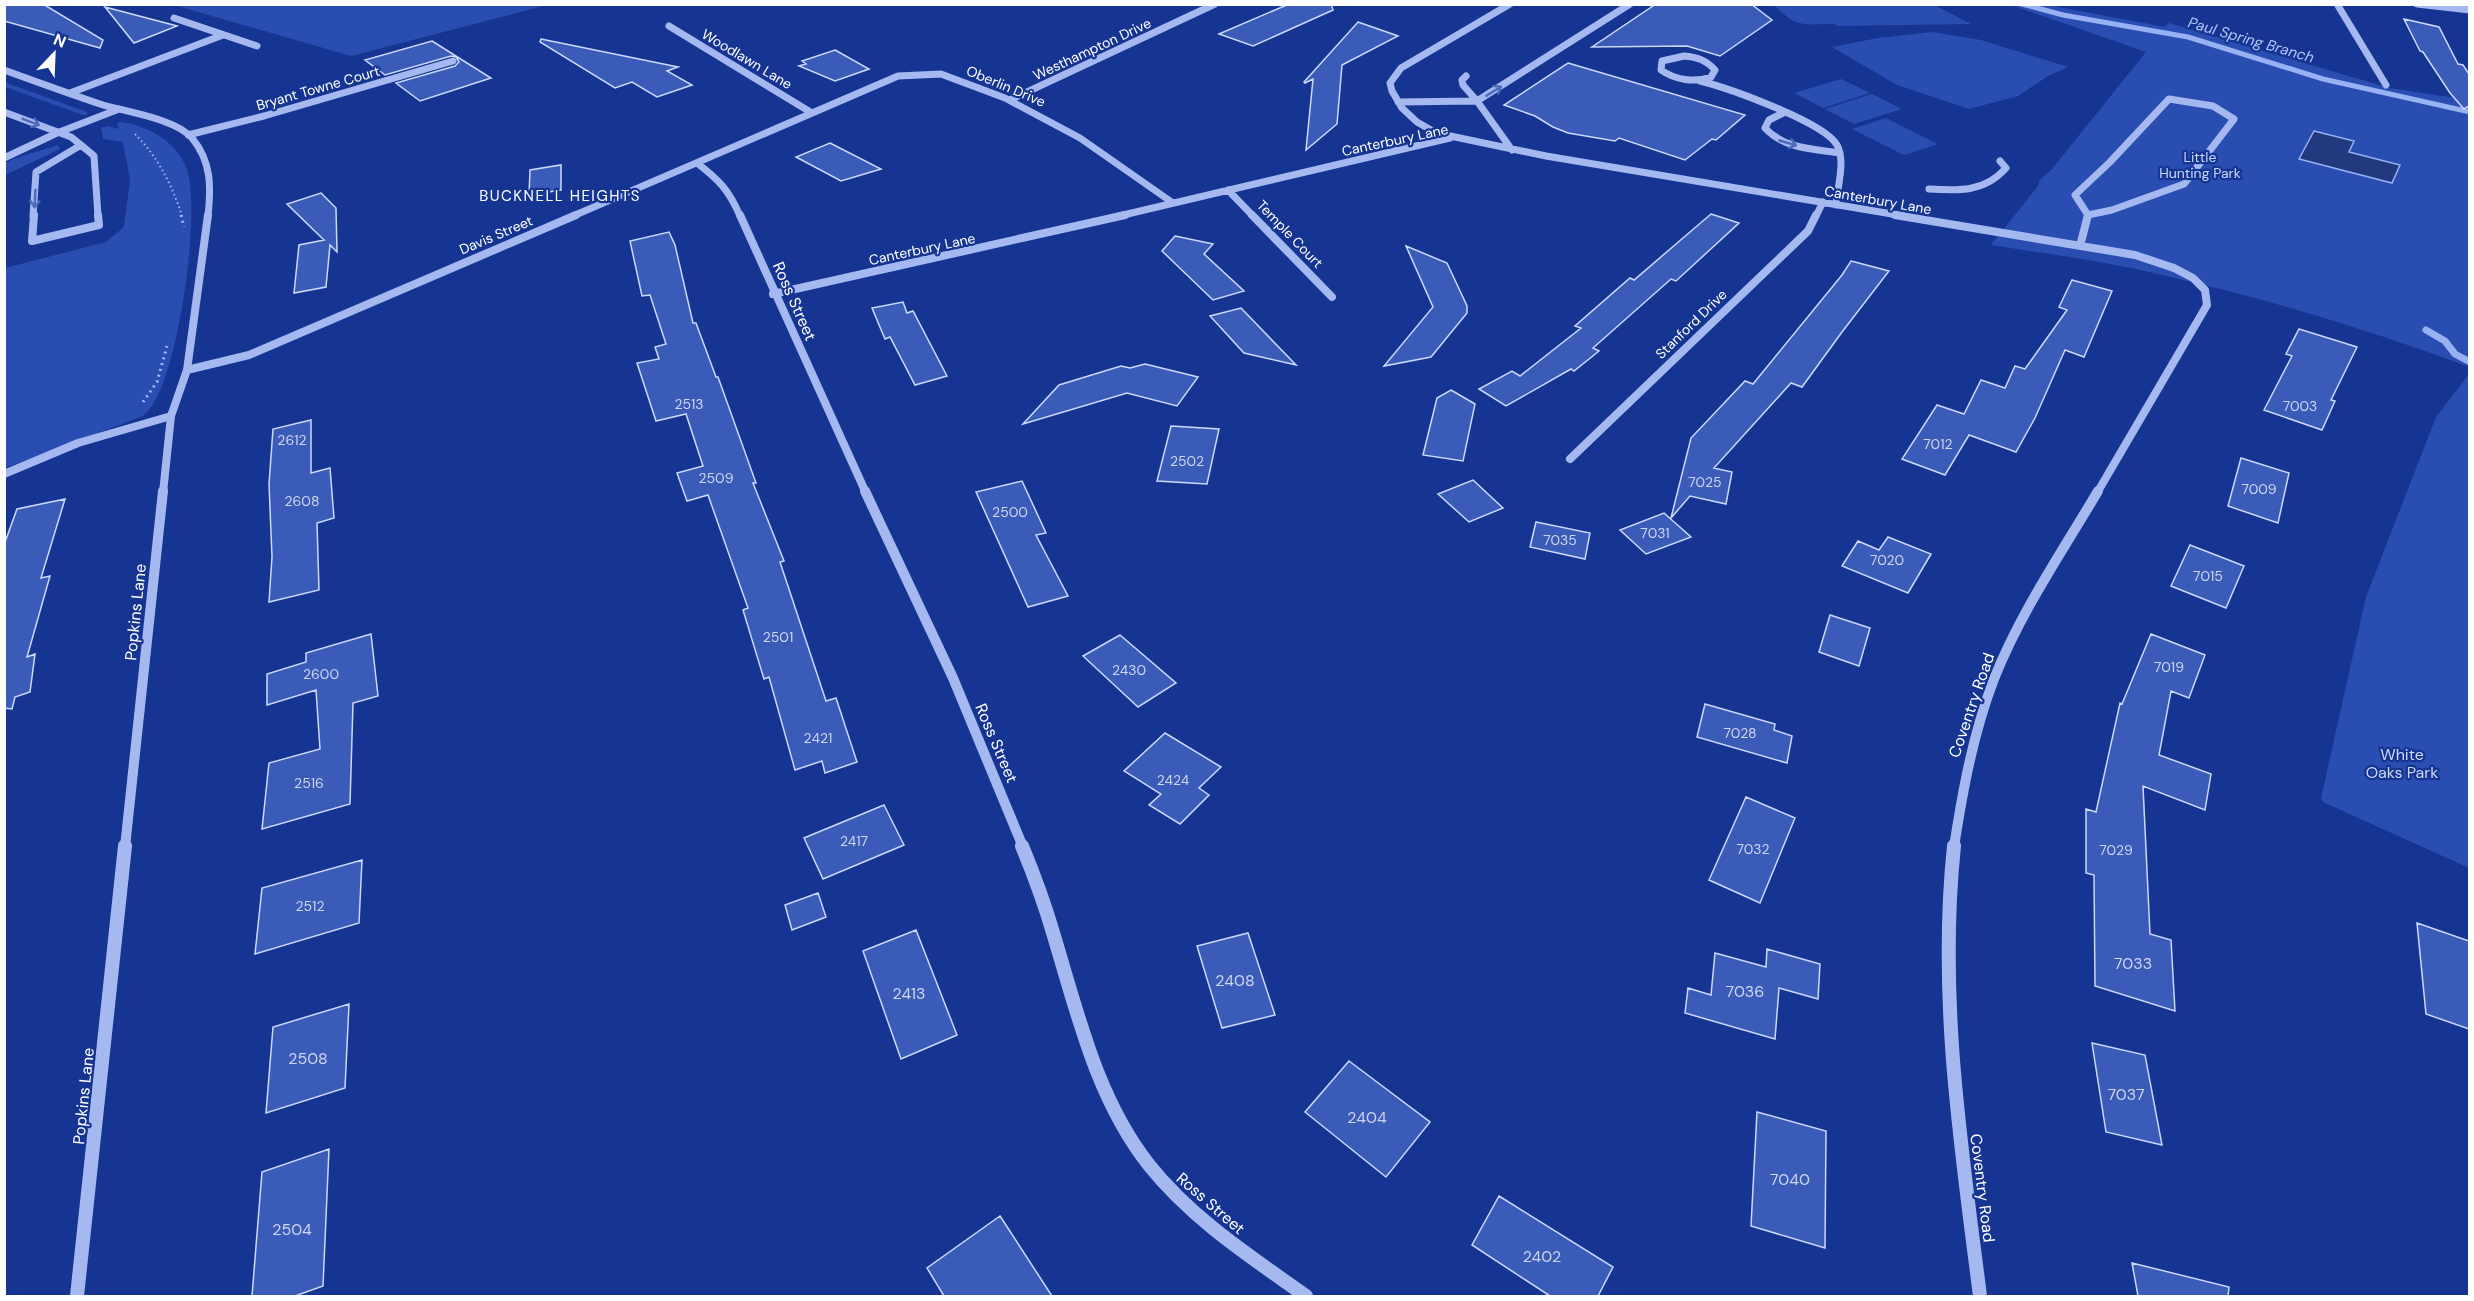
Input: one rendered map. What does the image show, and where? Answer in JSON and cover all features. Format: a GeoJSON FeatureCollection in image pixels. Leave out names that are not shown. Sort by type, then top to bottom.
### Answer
{"type":"FeatureCollection","features":[{"type":"Feature","properties":{"kind":"street","name":"Westhampton Drive"},"geometry":{"type":"LineString","coordinates":[[1012,99],[1215,4]]}},
{"type":"Feature","properties":{"kind":"street"},"geometry":{"type":"LineString","coordinates":[[1450,138],[1425,129],[1398,102],[1390,83],[1401,68],[1510,4]]}},
{"type":"Feature","properties":{"kind":"street"},"geometry":{"type":"LineString","coordinates":[[1398,102],[1477,101],[1630,4]]}},
{"type":"Feature","properties":{"kind":"street"},"geometry":{"type":"LineString","coordinates":[[2337,4],[2386,85]]}},
{"type":"Feature","properties":{"kind":"street"},"geometry":{"type":"LineString","coordinates":[[2417,4],[2469,10]]}},
{"type":"Feature","properties":{"kind":"street"},"geometry":{"type":"LineString","coordinates":[[174,18],[257,46]]}},
{"type":"Feature","properties":{"kind":"street","name":"Woodlawn Lane"},"geometry":{"type":"LineString","coordinates":[[669,26],[813,113]]}},
{"type":"Feature","properties":{"kind":"street"},"geometry":{"type":"LineString","coordinates":[[70,93],[223,35]]}},
{"type":"Feature","properties":{"kind":"street"},"geometry":{"type":"LineString","coordinates":[[1700,81],[1711,77],[1715,70],[1709,62],[1694,56],[1676,56],[1662,61],[1661,70],[1667,76],[1700,81],[1756,100],[1826,134],[1836,143],[1840,153],[1836,205]]}},
{"type":"Feature","properties":{"kind":"street","name":"Bryant Towne Court"},"geometry":{"type":"LineString","coordinates":[[188,135],[264,116],[453,61]]}},
{"type":"Feature","properties":{"kind":"street","name":"Popkins Lane"},"geometry":{"type":"LineString","coordinates":[[4,70],[161,121],[188,135],[206,161],[211,185],[202,269],[187,370],[171,416],[76,1296]]}},
{"type":"Feature","properties":{"kind":"street","name":"Oberlin Drive"},"geometry":{"type":"LineString","coordinates":[[813,113],[898,76],[925,72],[948,75],[1012,99],[1048,117],[1173,203]]}},
{"type":"Feature","properties":{"kind":"street"},"geometry":{"type":"LineString","coordinates":[[1466,76],[1462,80],[1463,85],[1512,150]]}},
{"type":"Feature","properties":{"kind":"street"},"geometry":{"type":"LineString","coordinates":[[2080,246],[2088,215],[2075,195],[2110,162],[2169,99],[2196,102],[2226,110],[2234,119],[2184,184],[2112,210],[2088,215]]}},
{"type":"Feature","properties":{"kind":"street"},"geometry":{"type":"LineString","coordinates":[[4,158],[57,133],[120,109]]}},
{"type":"Feature","properties":{"kind":"street"},"geometry":{"type":"LineString","coordinates":[[4,112],[71,137],[81,145],[94,156],[99,225],[32,241],[36,172],[81,145]]}},
{"type":"Feature","properties":{"kind":"street","name":"Davis Street"},"geometry":{"type":"LineString","coordinates":[[187,370],[249,355],[279,343],[813,113]]}},
{"type":"Feature","properties":{"kind":"street"},"geometry":{"type":"LineString","coordinates":[[1783,113],[1769,120],[1765,128],[1770,135],[1782,142],[1840,153]]}},
{"type":"Feature","properties":{"kind":"street","name":"Canterbury Lane"},"geometry":{"type":"LineString","coordinates":[[773,294],[997,245],[1450,138],[2135,255]]}},
{"type":"Feature","properties":{"kind":"street"},"geometry":{"type":"LineString","coordinates":[[1929,189],[1963,192],[1986,187],[2006,168],[2000,161]]}},
{"type":"Feature","properties":{"kind":"street","name":"Ross Street"},"geometry":{"type":"LineString","coordinates":[[697,163],[722,182],[732,197],[773,294],[942,655],[1031,867],[1091,1058],[1113,1108],[1132,1142],[1177,1197],[1237,1247],[1306,1296]]}},
{"type":"Feature","properties":{"kind":"street","name":"Temple Court"},"geometry":{"type":"LineString","coordinates":[[1228,190],[1332,297]]}},
{"type":"Feature","properties":{"kind":"street","name":"Stanford Drive"},"geometry":{"type":"LineString","coordinates":[[1570,459],[1808,231],[1822,202]]}},
{"type":"Feature","properties":{"kind":"street","name":"Coventry Road"},"geometry":{"type":"LineString","coordinates":[[1980,1296],[1953,1081],[1947,975],[1954,848],[1968,760],[1994,679],[2017,628],[2207,305],[2206,292],[2201,285],[2182,273],[2135,255]]}},
{"type":"Feature","properties":{"kind":"street"},"geometry":{"type":"LineString","coordinates":[[4,474],[78,443],[171,416]]}},
{"type":"Feature","properties":{"kind":"path"},"geometry":{"type":"LineString","coordinates":[[133,133],[146,143],[160,165],[183,220],[185,234]]}},
{"type":"Feature","properties":{"kind":"path"},"geometry":{"type":"LineString","coordinates":[[140,424],[141,405],[157,382],[170,336]]}},
{"type":"Feature","properties":{"kind":"green space"},"geometry":{"type":"Polygon","coordinates":[[[174,5],[547,5],[351,56],[174,5]]]}},
{"type":"Feature","properties":{"kind":"green space"},"geometry":{"type":"Polygon","coordinates":[[[1774,5],[1934,5],[1971,24],[1837,26],[1835,24],[1801,24],[1789,18],[1774,5]]]}},
{"type":"Feature","properties":{"kind":"green space","name":"Little Hunting Park"},"geometry":{"type":"Polygon","coordinates":[[[2011,5],[2047,5],[2165,27],[2169,23],[2389,88],[2469,100],[2469,367],[2354,327],[2237,293],[2117,265],[1991,245],[2038,186],[2039,181],[2052,169],[2146,52],[2011,5]]]}},
{"type":"Feature","properties":{"kind":"green space"},"geometry":{"type":"Polygon","coordinates":[[[1932,32],[1981,40],[2068,67],[2048,76],[2018,96],[1969,109],[1897,85],[1832,47],[1878,38],[1932,32]]]}},
{"type":"Feature","properties":{"kind":"green space"},"geometry":{"type":"Polygon","coordinates":[[[1841,79],[1870,93],[1823,108],[1794,93],[1841,79]]]}},
{"type":"Feature","properties":{"kind":"green space"},"geometry":{"type":"Polygon","coordinates":[[[4,82],[87,112],[87,115],[5,87],[4,82]]]}},
{"type":"Feature","properties":{"kind":"green space"},"geometry":{"type":"Polygon","coordinates":[[[1872,94],[1902,109],[1854,124],[1825,109],[1872,94]]]}},
{"type":"Feature","properties":{"kind":"green space"},"geometry":{"type":"Polygon","coordinates":[[[1886,118],[1938,144],[1904,155],[1852,129],[1886,118]]]}},
{"type":"Feature","properties":{"kind":"green space"},"geometry":{"type":"Polygon","coordinates":[[[122,122],[151,131],[176,150],[186,167],[190,188],[189,257],[184,298],[166,373],[155,401],[143,416],[5,468],[5,268],[106,242],[124,227],[130,180],[123,142],[103,139],[101,128],[107,126],[119,129],[117,123],[122,122]]]}},
{"type":"Feature","properties":{"kind":"green space"},"geometry":{"type":"Polygon","coordinates":[[[57,145],[60,148],[58,150],[5,175],[5,163],[57,145]]]}},
{"type":"Feature","properties":{"kind":"green space","name":"White Oaks Park"},"geometry":{"type":"Polygon","coordinates":[[[2469,374],[2469,868],[2323,802],[2321,798],[2366,597],[2436,417],[2469,374]]]}},
{"type":"Feature","properties":{"kind":"shaded area"},"geometry":{"type":"Polygon","coordinates":[[[2314,131],[2354,141],[2349,152],[2400,165],[2392,183],[2299,159],[2314,131]]]}},
{"type":"Feature","properties":{"kind":"building"},"geometry":{"type":"Polygon","coordinates":[[[4,4],[43,4],[103,40],[100,48],[4,21],[4,4]]]}},
{"type":"Feature","properties":{"kind":"building"},"geometry":{"type":"Polygon","coordinates":[[[1289,4],[1331,4],[1333,10],[1253,46],[1219,34],[1289,4]]]}},
{"type":"Feature","properties":{"kind":"building"},"geometry":{"type":"Polygon","coordinates":[[[1656,4],[1751,4],[1772,20],[1720,56],[1687,46],[1592,47],[1656,4]]]}},
{"type":"Feature","properties":{"kind":"building"},"geometry":{"type":"Polygon","coordinates":[[[105,7],[177,26],[134,43],[105,7]]]}},
{"type":"Feature","properties":{"kind":"building"},"geometry":{"type":"Polygon","coordinates":[[[2404,19],[2439,27],[2458,64],[2463,65],[2469,74],[2469,106],[2464,109],[2450,93],[2423,52],[2420,51],[2404,19]]]}},
{"type":"Feature","properties":{"kind":"building"},"geometry":{"type":"Polygon","coordinates":[[[1358,22],[1398,36],[1342,65],[1337,124],[1306,150],[1313,79],[1304,82],[1358,22]]]}},
{"type":"Feature","properties":{"kind":"building"},"geometry":{"type":"Polygon","coordinates":[[[541,39],[678,67],[667,71],[692,85],[657,97],[632,82],[615,88],[540,42],[541,39]]]}},
{"type":"Feature","properties":{"kind":"building"},"geometry":{"type":"Polygon","coordinates":[[[432,41],[491,78],[420,101],[396,83],[455,66],[459,62],[456,57],[451,56],[385,75],[365,60],[432,41]]]}},
{"type":"Feature","properties":{"kind":"building"},"geometry":{"type":"Polygon","coordinates":[[[835,50],[869,69],[835,81],[799,66],[806,64],[802,61],[835,50]]]}},
{"type":"Feature","properties":{"kind":"building"},"geometry":{"type":"Polygon","coordinates":[[[1568,63],[1745,115],[1716,140],[1712,139],[1685,160],[1619,138],[1615,141],[1568,133],[1535,116],[1504,105],[1568,63]]]}},
{"type":"Feature","properties":{"kind":"building"},"geometry":{"type":"Polygon","coordinates":[[[830,143],[881,169],[841,181],[796,157],[830,143]]]}},
{"type":"Feature","properties":{"kind":"building"},"geometry":{"type":"Polygon","coordinates":[[[561,165],[561,190],[529,195],[530,170],[561,165]]]}},
{"type":"Feature","properties":{"kind":"building"},"geometry":{"type":"Polygon","coordinates":[[[321,193],[336,208],[337,252],[330,245],[326,287],[294,293],[299,245],[324,240],[287,204],[321,193]]]}},
{"type":"Feature","properties":{"kind":"building"},"geometry":{"type":"Polygon","coordinates":[[[1711,214],[1739,223],[1676,281],[1671,279],[1593,348],[1599,351],[1574,371],[1571,369],[1506,406],[1479,389],[1512,371],[1520,376],[1581,328],[1575,326],[1630,278],[1634,280],[1711,214]]]}},
{"type":"Feature","properties":{"kind":"building"},"geometry":{"type":"Polygon","coordinates":[[[669,232],[675,245],[693,323],[696,323],[716,377],[718,377],[756,483],[753,483],[784,561],[780,562],[826,701],[836,698],[857,762],[825,773],[822,761],[795,770],[769,677],[764,679],[743,610],[748,608],[708,495],[687,501],[677,473],[703,466],[686,414],[656,421],[637,363],[659,359],[655,347],[666,344],[650,295],[642,296],[630,241],[669,232]]]}},
{"type":"Feature","properties":{"kind":"building"},"geometry":{"type":"Polygon","coordinates":[[[1175,236],[1213,244],[1204,254],[1244,291],[1213,300],[1162,251],[1175,236]]]}},
{"type":"Feature","properties":{"kind":"building"},"geometry":{"type":"Polygon","coordinates":[[[1406,246],[1447,263],[1467,306],[1467,313],[1431,357],[1384,366],[1433,307],[1406,246]]]}},
{"type":"Feature","properties":{"kind":"building"},"geometry":{"type":"Polygon","coordinates":[[[1851,261],[1889,271],[1802,387],[1791,383],[1714,468],[1732,472],[1726,504],[1690,496],[1671,518],[1691,438],[1745,381],[1753,384],[1851,261]]]}},
{"type":"Feature","properties":{"kind":"building"},"geometry":{"type":"Polygon","coordinates":[[[2072,280],[2112,291],[2084,357],[2065,350],[2035,418],[2016,452],[1969,435],[1945,475],[1902,459],[1937,405],[1964,414],[1981,380],[2005,388],[2015,366],[2025,369],[2067,310],[2059,307],[2072,280]]]}},
{"type":"Feature","properties":{"kind":"building"},"geometry":{"type":"Polygon","coordinates":[[[903,302],[907,313],[913,311],[947,376],[915,385],[890,337],[885,339],[872,308],[903,302]]]}},
{"type":"Feature","properties":{"kind":"building"},"geometry":{"type":"Polygon","coordinates":[[[1241,308],[1296,365],[1244,353],[1210,316],[1241,308]]]}},
{"type":"Feature","properties":{"kind":"building"},"geometry":{"type":"Polygon","coordinates":[[[2299,329],[2357,347],[2331,400],[2335,401],[2322,430],[2264,410],[2292,356],[2286,354],[2299,329]]]}},
{"type":"Feature","properties":{"kind":"building"},"geometry":{"type":"Polygon","coordinates":[[[1145,364],[1198,377],[1177,406],[1127,393],[1023,424],[1059,385],[1121,366],[1130,368],[1145,364]]]}},
{"type":"Feature","properties":{"kind":"building"},"geometry":{"type":"Polygon","coordinates":[[[1451,390],[1475,404],[1463,461],[1423,455],[1437,398],[1451,390]]]}},
{"type":"Feature","properties":{"kind":"building"},"geometry":{"type":"Polygon","coordinates":[[[311,420],[311,473],[330,468],[334,518],[317,523],[319,590],[269,602],[272,557],[269,484],[273,429],[311,420]]]}},
{"type":"Feature","properties":{"kind":"building"},"geometry":{"type":"Polygon","coordinates":[[[1171,426],[1219,429],[1207,484],[1157,481],[1171,426]]]}},
{"type":"Feature","properties":{"kind":"building"},"geometry":{"type":"Polygon","coordinates":[[[2241,458],[2289,473],[2278,523],[2228,506],[2241,458]]]}},
{"type":"Feature","properties":{"kind":"building"},"geometry":{"type":"Polygon","coordinates":[[[1473,480],[1503,508],[1469,522],[1438,494],[1473,480]]]}},
{"type":"Feature","properties":{"kind":"building"},"geometry":{"type":"Polygon","coordinates":[[[1022,481],[1046,533],[1036,535],[1068,596],[1028,607],[976,492],[1022,481]]]}},
{"type":"Feature","properties":{"kind":"building"},"geometry":{"type":"Polygon","coordinates":[[[65,499],[41,578],[50,576],[27,657],[35,654],[30,692],[15,697],[12,709],[4,708],[4,545],[17,509],[65,499]]]}},
{"type":"Feature","properties":{"kind":"building"},"geometry":{"type":"Polygon","coordinates":[[[1664,513],[1691,537],[1646,554],[1620,530],[1664,513]]]}},
{"type":"Feature","properties":{"kind":"building"},"geometry":{"type":"Polygon","coordinates":[[[1536,522],[1590,533],[1585,559],[1530,547],[1536,522]]]}},
{"type":"Feature","properties":{"kind":"building"},"geometry":{"type":"Polygon","coordinates":[[[1888,537],[1931,554],[1908,593],[1842,566],[1858,541],[1879,550],[1888,537]]]}},
{"type":"Feature","properties":{"kind":"building"},"geometry":{"type":"Polygon","coordinates":[[[2190,545],[2244,566],[2226,608],[2171,586],[2190,545]]]}},
{"type":"Feature","properties":{"kind":"building"},"geometry":{"type":"Polygon","coordinates":[[[1830,615],[1870,628],[1859,666],[1819,652],[1830,615]]]}},
{"type":"Feature","properties":{"kind":"building"},"geometry":{"type":"Polygon","coordinates":[[[371,634],[378,696],[353,703],[350,804],[262,829],[269,763],[320,749],[316,690],[267,705],[267,674],[306,662],[306,653],[371,634]]]}},
{"type":"Feature","properties":{"kind":"building"},"geometry":{"type":"Polygon","coordinates":[[[2151,634],[2205,655],[2189,698],[2171,691],[2159,755],[2211,774],[2205,810],[2143,786],[2150,934],[2171,940],[2175,1011],[2095,986],[2094,875],[2086,873],[2086,809],[2096,812],[2120,703],[2122,704],[2151,634]]]}},
{"type":"Feature","properties":{"kind":"building"},"geometry":{"type":"Polygon","coordinates":[[[1120,635],[1176,683],[1138,707],[1083,656],[1120,635]]]}},
{"type":"Feature","properties":{"kind":"building"},"geometry":{"type":"Polygon","coordinates":[[[1705,704],[1775,724],[1774,730],[1792,736],[1787,763],[1697,737],[1705,704]]]}},
{"type":"Feature","properties":{"kind":"building"},"geometry":{"type":"Polygon","coordinates":[[[1165,733],[1221,767],[1199,788],[1209,795],[1180,824],[1149,805],[1161,794],[1124,771],[1165,733]]]}},
{"type":"Feature","properties":{"kind":"building"},"geometry":{"type":"Polygon","coordinates":[[[1746,797],[1795,818],[1760,903],[1709,880],[1746,797]]]}},
{"type":"Feature","properties":{"kind":"building"},"geometry":{"type":"Polygon","coordinates":[[[884,805],[904,845],[823,879],[804,838],[884,805]]]}},
{"type":"Feature","properties":{"kind":"building"},"geometry":{"type":"Polygon","coordinates":[[[362,860],[359,923],[255,954],[262,888],[362,860]]]}},
{"type":"Feature","properties":{"kind":"building"},"geometry":{"type":"Polygon","coordinates":[[[818,893],[826,917],[792,930],[785,905],[818,893]]]}},
{"type":"Feature","properties":{"kind":"building"},"geometry":{"type":"Polygon","coordinates":[[[2417,923],[2469,941],[2469,1029],[2426,1014],[2417,923]]]}},
{"type":"Feature","properties":{"kind":"building"},"geometry":{"type":"Polygon","coordinates":[[[916,930],[957,1035],[901,1059],[863,951],[916,930]]]}},
{"type":"Feature","properties":{"kind":"building"},"geometry":{"type":"Polygon","coordinates":[[[1248,933],[1275,1015],[1222,1028],[1197,946],[1248,933]]]}},
{"type":"Feature","properties":{"kind":"building"},"geometry":{"type":"Polygon","coordinates":[[[1767,949],[1820,964],[1818,999],[1779,988],[1775,1039],[1685,1013],[1688,988],[1711,995],[1715,953],[1766,967],[1767,949]]]}},
{"type":"Feature","properties":{"kind":"building"},"geometry":{"type":"Polygon","coordinates":[[[349,1004],[345,1088],[266,1113],[273,1027],[349,1004]]]}},
{"type":"Feature","properties":{"kind":"building"},"geometry":{"type":"Polygon","coordinates":[[[2092,1043],[2145,1055],[2162,1145],[2106,1132],[2092,1043]]]}},
{"type":"Feature","properties":{"kind":"building"},"geometry":{"type":"Polygon","coordinates":[[[1349,1061],[1430,1122],[1386,1177],[1305,1112],[1349,1061]]]}},
{"type":"Feature","properties":{"kind":"building"},"geometry":{"type":"Polygon","coordinates":[[[1757,1112],[1826,1131],[1825,1248],[1751,1226],[1757,1112]]]}},
{"type":"Feature","properties":{"kind":"building"},"geometry":{"type":"Polygon","coordinates":[[[329,1149],[323,1286],[295,1296],[252,1296],[262,1172],[329,1149]]]}},
{"type":"Feature","properties":{"kind":"building"},"geometry":{"type":"Polygon","coordinates":[[[1499,1196],[1613,1267],[1598,1296],[1550,1296],[1472,1245],[1499,1196]]]}},
{"type":"Feature","properties":{"kind":"building"},"geometry":{"type":"Polygon","coordinates":[[[1000,1216],[1052,1296],[944,1296],[927,1268],[1000,1216]]]}},
{"type":"Feature","properties":{"kind":"building"},"geometry":{"type":"Polygon","coordinates":[[[2132,1263],[2229,1287],[2228,1296],[2138,1296],[2132,1263]]]}},
{"type":"Feature","properties":{"kind":"waterway","name":"Paul Spring Branch"},"geometry":{"type":"LineString","coordinates":[[2022,4],[2063,15],[2188,37],[2323,79],[2470,112]]}},
{"type":"Feature","properties":{"kind":"waterway","name":"Paul Spring Branch"},"geometry":{"type":"LineString","coordinates":[[2426,330],[2445,341],[2455,354],[2470,362]]}},
{"type":"Feature","properties":{"kind":"district","name":"BUCKNELL HEIGHTS"},"geometry":{"type":"Point","coordinates":[560,196]}}]}
